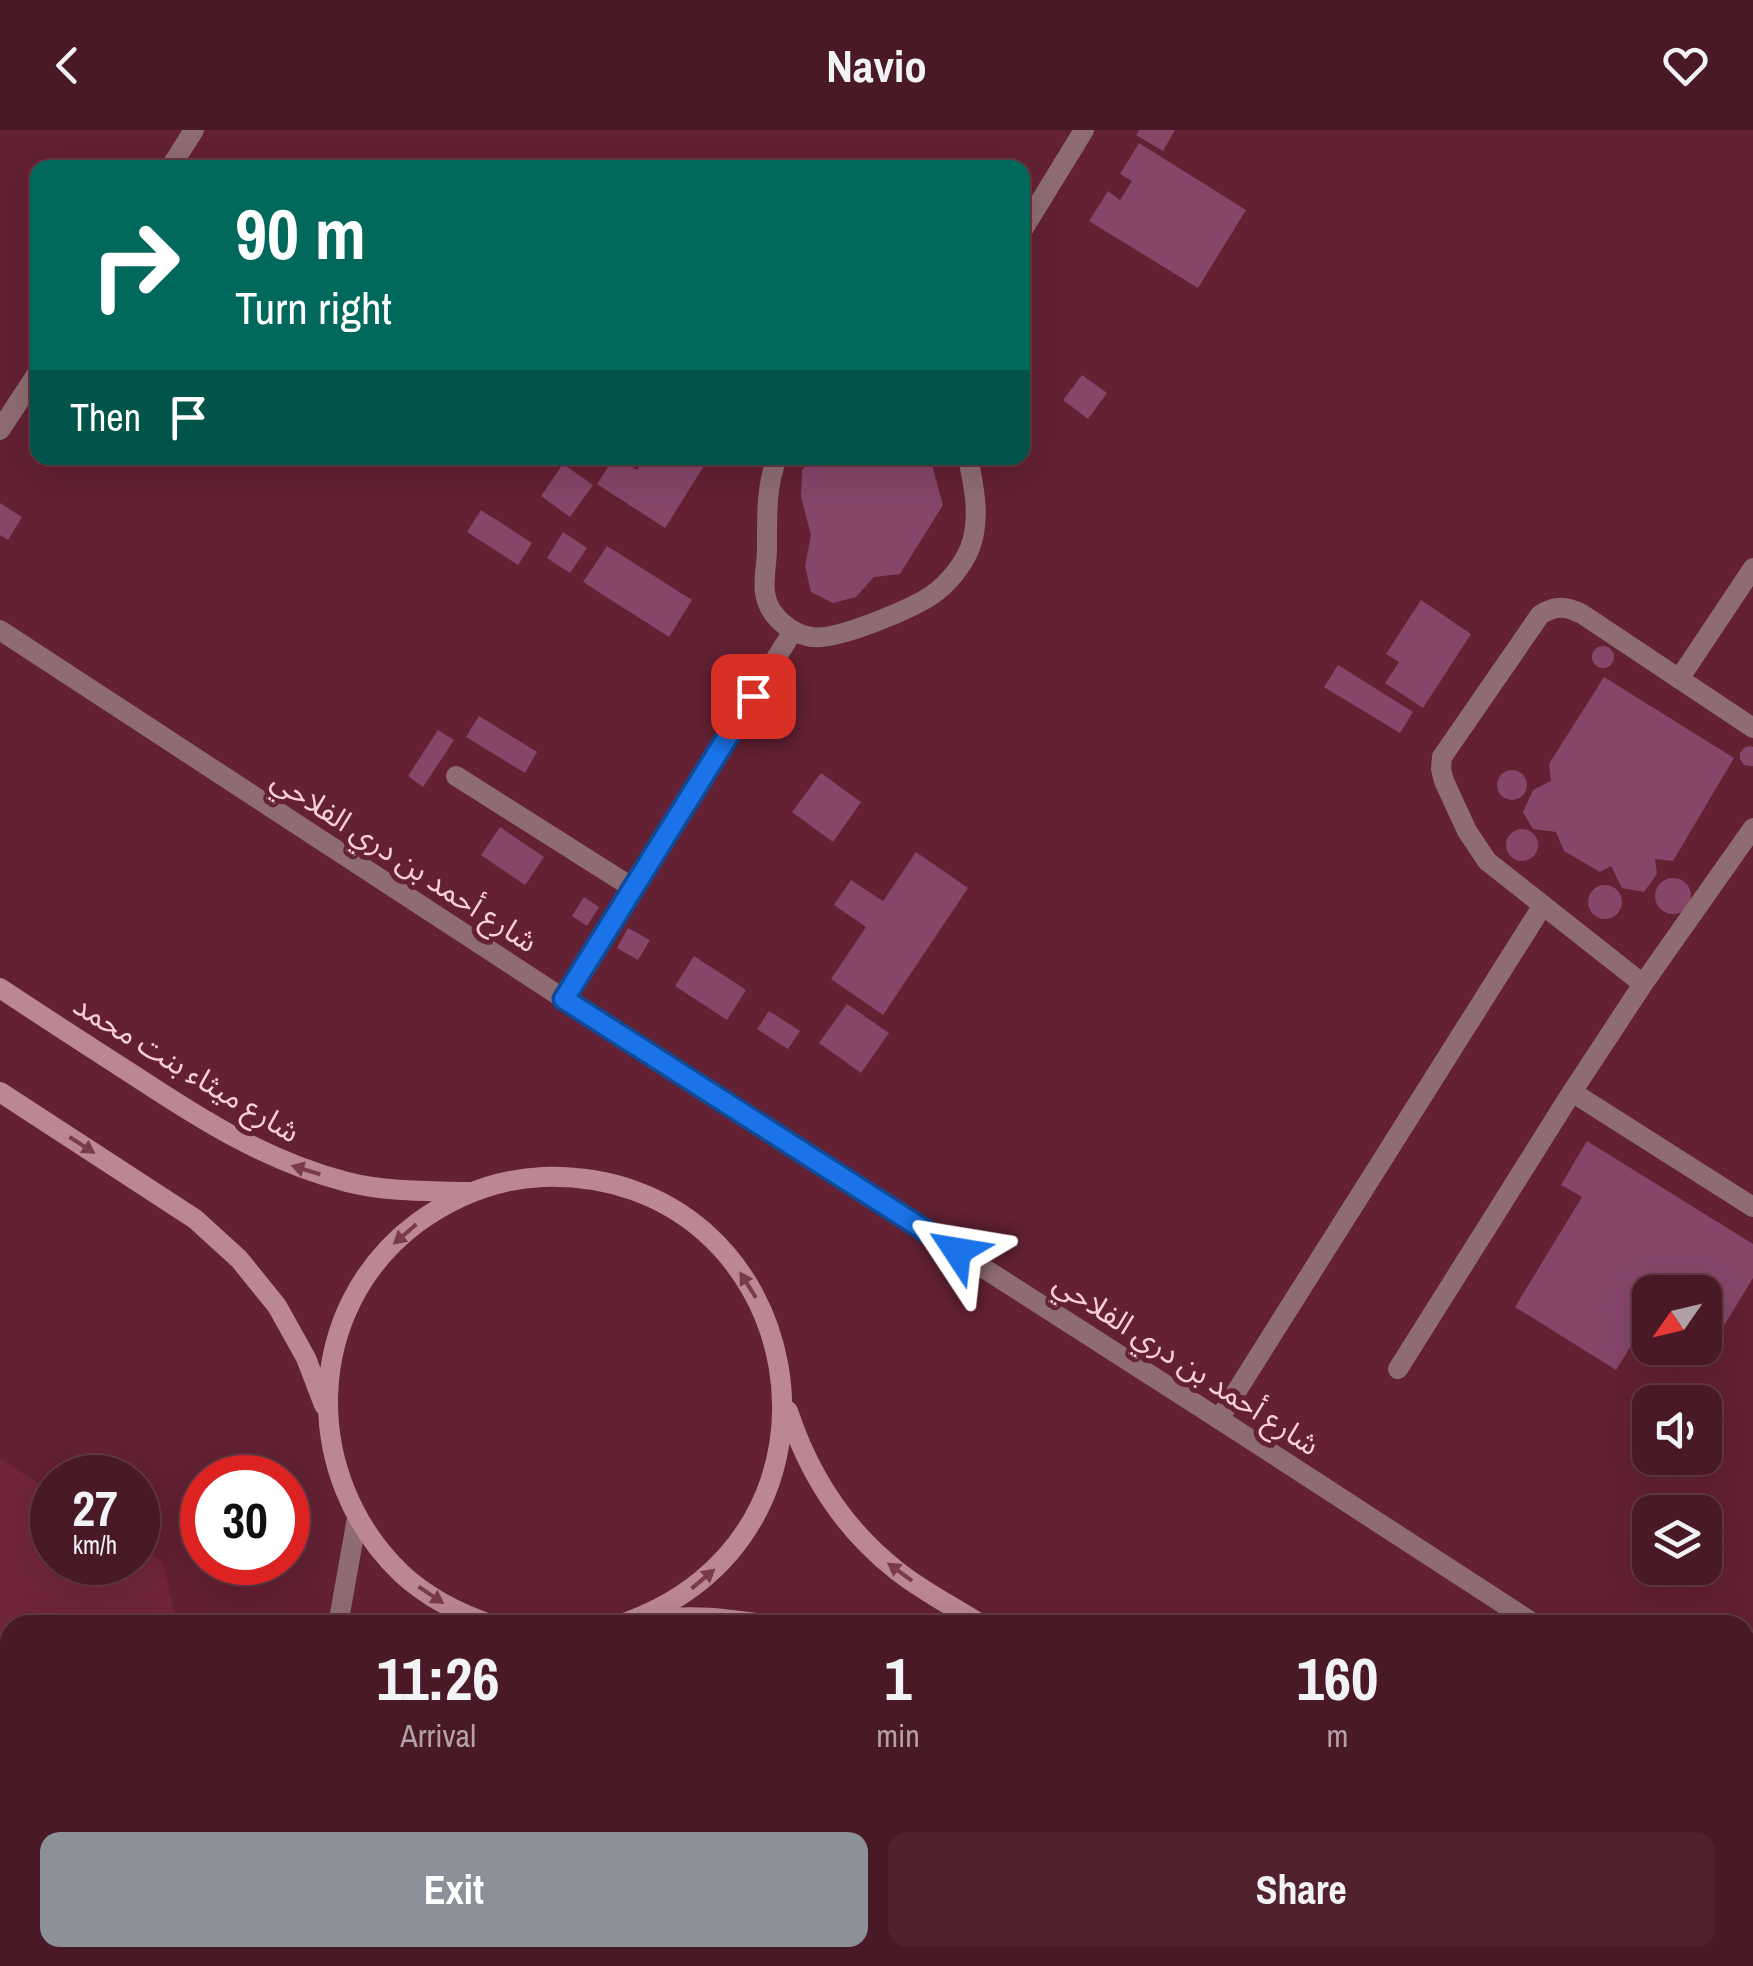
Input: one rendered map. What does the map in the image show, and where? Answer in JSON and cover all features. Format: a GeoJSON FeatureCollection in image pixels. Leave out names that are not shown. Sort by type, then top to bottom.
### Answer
{"type":"FeatureCollection","features":[{"type":"Feature","properties":{"kind":"main road","name":"شارع ميثاء بنت محمد"},"geometry":{"type":"LineString","coordinates":[[0,988],[184,1108],[292,1166],[350,1183],[471,1192]]}},
{"type":"Feature","properties":{"kind":"main road"},"geometry":{"type":"LineString","coordinates":[[0,1092],[195,1218],[239,1259],[277,1306],[306,1358],[327,1414]]}},
{"type":"Feature","properties":{"kind":"main road"},"geometry":{"type":"LineString","coordinates":[[464,1615],[404,1576],[378,1549],[357,1518],[331,1450],[327,1414],[329,1373],[338,1334],[354,1297],[375,1264],[403,1234],[435,1210],[471,1192],[541,1177],[612,1184],[678,1213],[707,1235],[752,1290],[768,1323],[778,1358],[783,1394],[782,1434],[774,1472],[759,1510],[712,1573],[680,1598],[646,1615]]}},
{"type":"Feature","properties":{"kind":"main road"},"geometry":{"type":"LineString","coordinates":[[783,1394],[799,1445],[824,1494],[858,1536],[898,1572],[966,1615]]}},
{"type":"Feature","properties":{"kind":"street"},"geometry":{"type":"LineString","coordinates":[[175,160],[194,130]]}},
{"type":"Feature","properties":{"kind":"street"},"geometry":{"type":"LineString","coordinates":[[1030,218],[1084,130]]}},
{"type":"Feature","properties":{"kind":"street"},"geometry":{"type":"LineString","coordinates":[[0,430],[30,384]]}},
{"type":"Feature","properties":{"kind":"street"},"geometry":{"type":"LineString","coordinates":[[774,465],[766,517],[763,586],[772,612],[793,632],[812,638],[832,637],[909,608],[935,594],[955,573],[970,547],[976,518],[970,465]]}},
{"type":"Feature","properties":{"kind":"street"},"geometry":{"type":"LineString","coordinates":[[1679,680],[1753,568]]}},
{"type":"Feature","properties":{"kind":"street"},"geometry":{"type":"LineString","coordinates":[[1643,984],[1486,861],[1451,795],[1441,768],[1442,756],[1540,615],[1560,607],[1572,608],[1753,728]]}},
{"type":"Feature","properties":{"kind":"street","name":"شارع أحمد بن دري الفلاحي"},"geometry":{"type":"LineString","coordinates":[[0,630],[564,999],[1521,1615]]}},
{"type":"Feature","properties":{"kind":"street"},"geometry":{"type":"LineString","coordinates":[[564,999],[793,632]]}},
{"type":"Feature","properties":{"kind":"street"},"geometry":{"type":"LineString","coordinates":[[456,776],[633,888]]}},
{"type":"Feature","properties":{"kind":"street"},"geometry":{"type":"LineString","coordinates":[[1398,1369],[1572,1092],[1753,828]]}},
{"type":"Feature","properties":{"kind":"street"},"geometry":{"type":"LineString","coordinates":[[1219,1419],[1543,905]]}},
{"type":"Feature","properties":{"kind":"street"},"geometry":{"type":"LineString","coordinates":[[1572,1092],[1753,1207]]}},
{"type":"Feature","properties":{"kind":"street"},"geometry":{"type":"LineString","coordinates":[[340,1615],[357,1518]]}},
{"type":"Feature","properties":{"kind":"shaded area"},"geometry":{"type":"Polygon","coordinates":[[[0,1459],[30,1478],[30,1585],[160,1585],[160,1560],[175,1615],[0,1615],[0,1459]]]}},
{"type":"Feature","properties":{"kind":"building"},"geometry":{"type":"Polygon","coordinates":[[[1139,130],[1175,130],[1163,151],[1136,135],[1139,130]]]}},
{"type":"Feature","properties":{"kind":"building"},"geometry":{"type":"Polygon","coordinates":[[[1139,143],[1246,210],[1198,288],[1089,221],[1108,191],[1120,200],[1132,181],[1120,174],[1139,143]]]}},
{"type":"Feature","properties":{"kind":"building"},"geometry":{"type":"Polygon","coordinates":[[[1082,375],[1107,393],[1088,419],[1063,400],[1082,375]]]}},
{"type":"Feature","properties":{"kind":"building"},"geometry":{"type":"Polygon","coordinates":[[[562,465],[593,485],[570,517],[541,496],[562,465]]]}},
{"type":"Feature","properties":{"kind":"building"},"geometry":{"type":"Polygon","coordinates":[[[609,465],[629,465],[637,470],[640,465],[705,465],[665,528],[597,484],[609,465]]]}},
{"type":"Feature","properties":{"kind":"building"},"geometry":{"type":"Polygon","coordinates":[[[808,465],[932,465],[943,505],[900,574],[874,577],[856,597],[833,603],[811,592],[805,566],[811,535],[801,497],[802,470],[808,465]]]}},
{"type":"Feature","properties":{"kind":"building"},"geometry":{"type":"Polygon","coordinates":[[[0,503],[22,517],[8,540],[0,535],[0,503]]]}},
{"type":"Feature","properties":{"kind":"building"},"geometry":{"type":"Polygon","coordinates":[[[481,510],[532,543],[518,565],[467,532],[481,510]]]}},
{"type":"Feature","properties":{"kind":"building"},"geometry":{"type":"Polygon","coordinates":[[[563,532],[587,548],[570,573],[547,558],[563,532]]]}},
{"type":"Feature","properties":{"kind":"building"},"geometry":{"type":"Polygon","coordinates":[[[607,546],[692,600],[669,637],[583,582],[607,546]]]}},
{"type":"Feature","properties":{"kind":"building"},"geometry":{"type":"Polygon","coordinates":[[[1421,600],[1471,634],[1423,708],[1385,683],[1399,662],[1386,654],[1421,600]]]}},
{"type":"Feature","properties":{"kind":"building"},"geometry":{"type":"Polygon","coordinates":[[[1603,646],[1611,649],[1611,665],[1603,668],[1595,665],[1592,657],[1595,649],[1603,646]]]}},
{"type":"Feature","properties":{"kind":"building"},"geometry":{"type":"Polygon","coordinates":[[[1338,665],[1413,712],[1400,733],[1324,687],[1338,665]]]}},
{"type":"Feature","properties":{"kind":"building"},"geometry":{"type":"Polygon","coordinates":[[[1604,677],[1734,758],[1673,861],[1655,859],[1657,874],[1644,892],[1622,888],[1611,866],[1600,872],[1564,851],[1556,832],[1533,829],[1523,812],[1533,790],[1551,781],[1549,764],[1604,677]]]}},
{"type":"Feature","properties":{"kind":"building"},"geometry":{"type":"Polygon","coordinates":[[[479,716],[537,752],[525,773],[466,737],[479,716]]]}},
{"type":"Feature","properties":{"kind":"building"},"geometry":{"type":"Polygon","coordinates":[[[438,730],[454,740],[423,787],[408,776],[438,730]]]}},
{"type":"Feature","properties":{"kind":"building"},"geometry":{"type":"Polygon","coordinates":[[[1750,746],[1753,766],[1744,765],[1740,759],[1740,753],[1750,746]]]}},
{"type":"Feature","properties":{"kind":"building"},"geometry":{"type":"Polygon","coordinates":[[[1512,770],[1523,774],[1527,785],[1523,796],[1512,800],[1501,796],[1497,785],[1501,774],[1512,770]]]}},
{"type":"Feature","properties":{"kind":"building"},"geometry":{"type":"Polygon","coordinates":[[[821,773],[861,802],[833,842],[792,812],[821,773]]]}},
{"type":"Feature","properties":{"kind":"building"},"geometry":{"type":"Polygon","coordinates":[[[500,827],[544,857],[525,885],[481,855],[500,827]]]}},
{"type":"Feature","properties":{"kind":"building"},"geometry":{"type":"Polygon","coordinates":[[[1522,829],[1533,834],[1538,845],[1533,856],[1522,861],[1511,856],[1506,845],[1511,834],[1522,829]]]}},
{"type":"Feature","properties":{"kind":"building"},"geometry":{"type":"Polygon","coordinates":[[[916,852],[968,888],[883,1015],[831,979],[866,927],[834,905],[851,880],[883,901],[916,852]]]}},
{"type":"Feature","properties":{"kind":"building"},"geometry":{"type":"Polygon","coordinates":[[[1673,878],[1686,883],[1691,896],[1686,909],[1673,914],[1660,909],[1655,896],[1660,883],[1673,878]]]}},
{"type":"Feature","properties":{"kind":"building"},"geometry":{"type":"Polygon","coordinates":[[[1605,885],[1617,890],[1622,902],[1617,914],[1605,919],[1593,914],[1588,902],[1593,890],[1605,885]]]}},
{"type":"Feature","properties":{"kind":"building"},"geometry":{"type":"Polygon","coordinates":[[[584,897],[599,907],[587,926],[572,916],[584,897]]]}},
{"type":"Feature","properties":{"kind":"building"},"geometry":{"type":"Polygon","coordinates":[[[628,928],[650,940],[638,960],[617,948],[628,928]]]}},
{"type":"Feature","properties":{"kind":"building"},"geometry":{"type":"Polygon","coordinates":[[[694,956],[746,990],[727,1020],[675,986],[694,956]]]}},
{"type":"Feature","properties":{"kind":"building"},"geometry":{"type":"Polygon","coordinates":[[[847,1004],[889,1033],[861,1073],[819,1043],[847,1004]]]}},
{"type":"Feature","properties":{"kind":"building"},"geometry":{"type":"Polygon","coordinates":[[[769,1011],[800,1031],[788,1049],[757,1029],[769,1011]]]}},
{"type":"Feature","properties":{"kind":"building"},"geometry":{"type":"Polygon","coordinates":[[[1587,1141],[1753,1244],[1753,1278],[1722,1329],[1722,1275],[1632,1275],[1632,1345],[1616,1370],[1515,1307],[1582,1197],[1561,1185],[1587,1141]]]}},
{"type":"Feature","properties":{"kind":"route"},"geometry":{"type":"LineString","coordinates":[[753,696],[564,999],[957,1251]]}}]}
